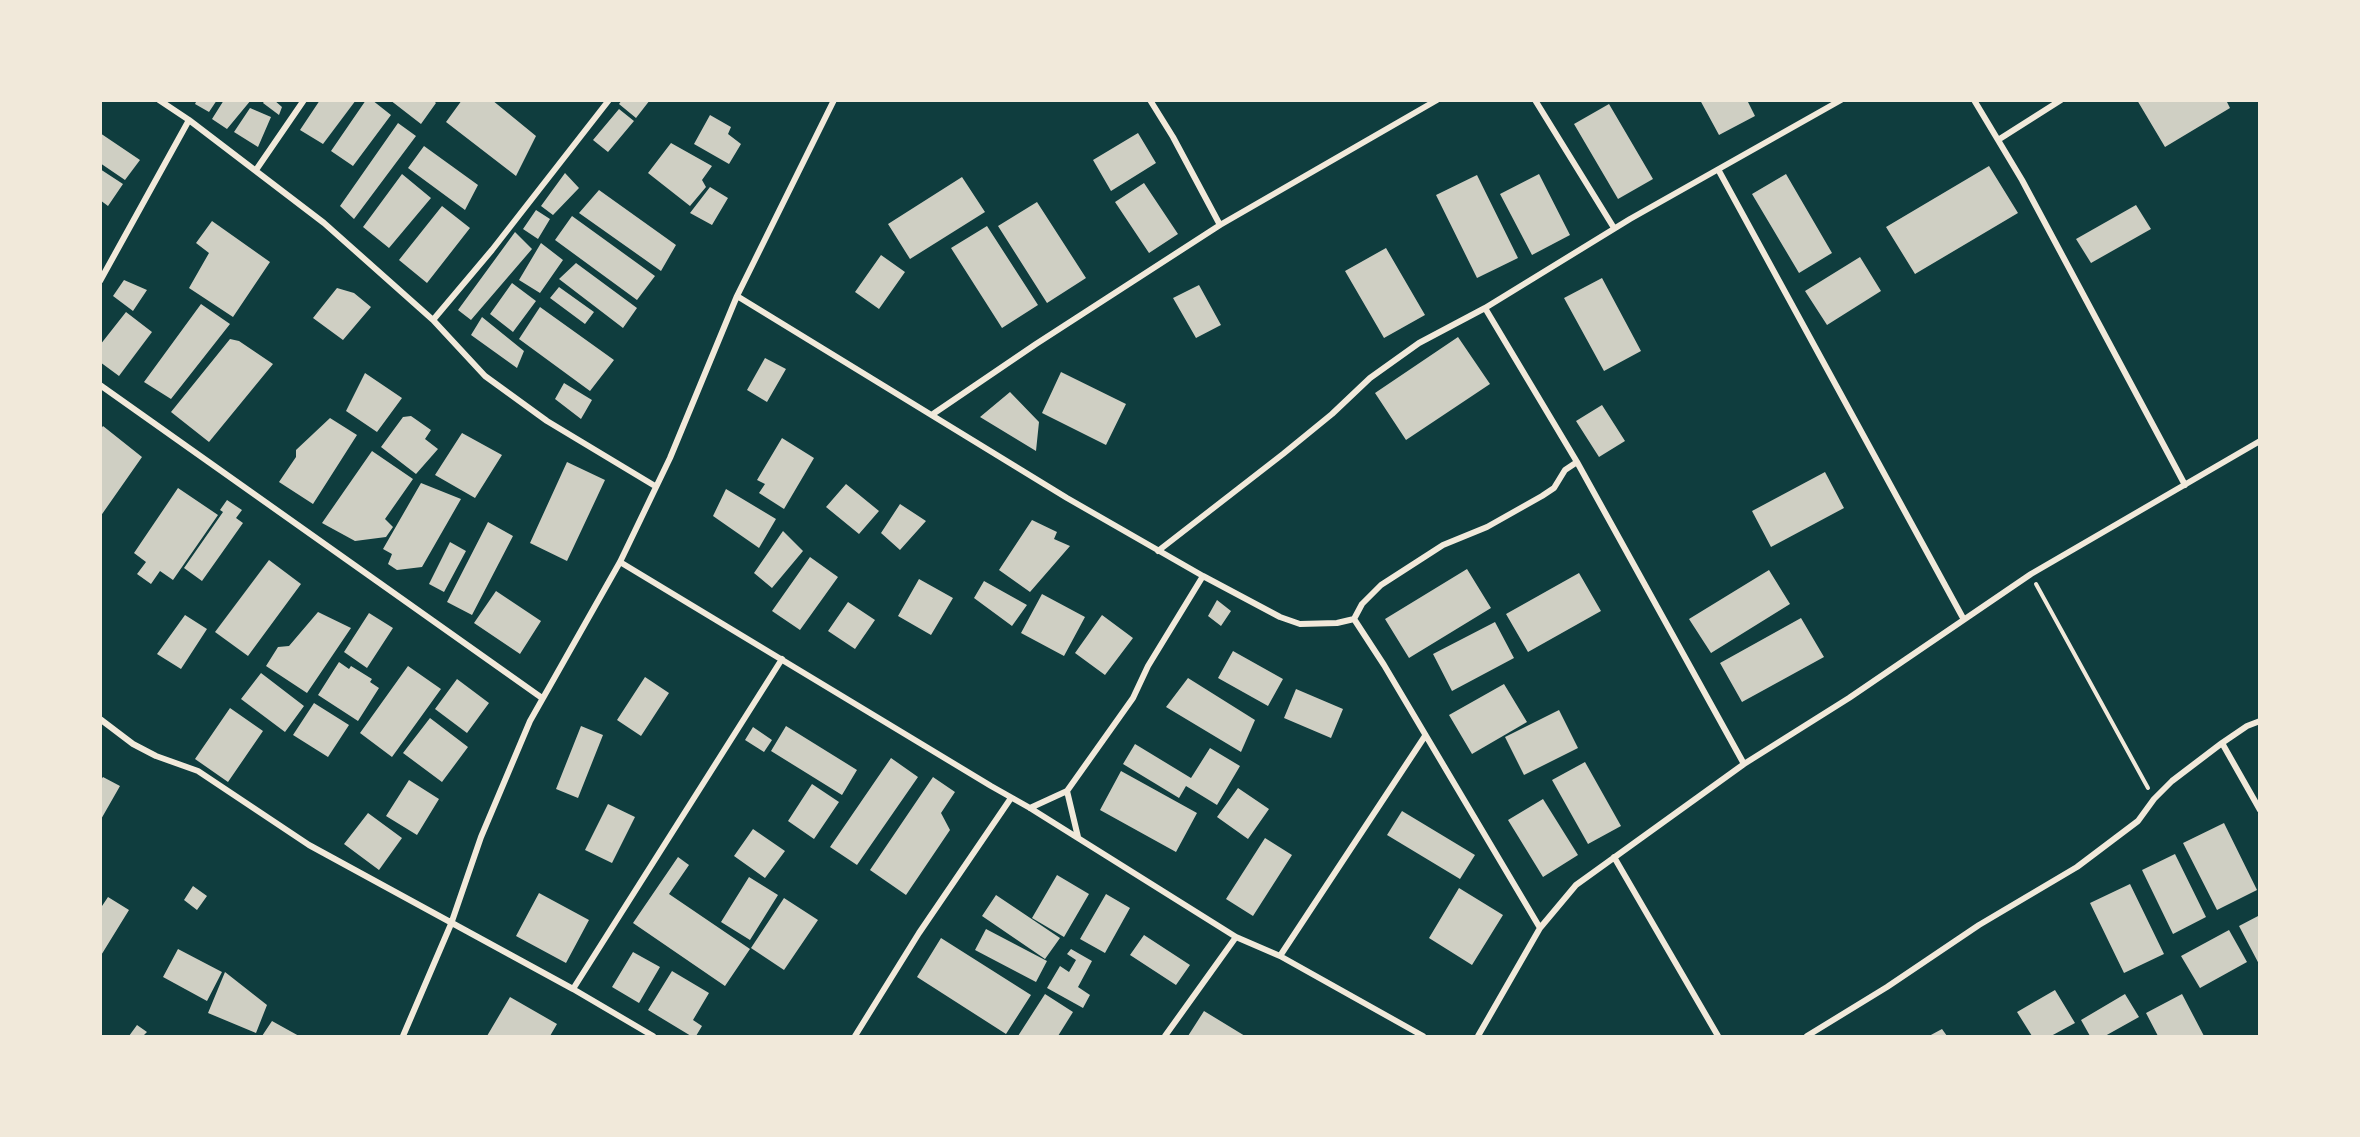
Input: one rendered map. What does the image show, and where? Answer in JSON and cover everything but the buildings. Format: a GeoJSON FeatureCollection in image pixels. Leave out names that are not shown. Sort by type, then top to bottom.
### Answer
{"type":"FeatureCollection","features":[{"type":"Feature","properties":{"kind":"street"},"geometry":{"type":"LineString","coordinates":[[159,100],[189,120],[324,223],[433,320],[485,376],[547,421],[655,486]]}},
{"type":"Feature","properties":{"kind":"street"},"geometry":{"type":"LineString","coordinates":[[256,170],[304,100]]}},
{"type":"Feature","properties":{"kind":"street"},"geometry":{"type":"LineString","coordinates":[[433,320],[492,250],[609,100]]}},
{"type":"Feature","properties":{"kind":"street"},"geometry":{"type":"LineString","coordinates":[[403,1036],[451,924],[481,837],[530,721],[620,562],[670,458],[737,296],[834,100]]}},
{"type":"Feature","properties":{"kind":"street"},"geometry":{"type":"LineString","coordinates":[[1150,100],[1173,137],[1220,225]]}},
{"type":"Feature","properties":{"kind":"street"},"geometry":{"type":"LineString","coordinates":[[933,414],[1036,344],[1220,225],[1437,100]]}},
{"type":"Feature","properties":{"kind":"street"},"geometry":{"type":"LineString","coordinates":[[1535,100],[1614,228]]}},
{"type":"Feature","properties":{"kind":"street"},"geometry":{"type":"LineString","coordinates":[[1158,551],[1283,454],[1332,414],[1370,378],[1419,343],[1485,308],[1614,228],[1719,171],[1841,100]]}},
{"type":"Feature","properties":{"kind":"street"},"geometry":{"type":"LineString","coordinates":[[1974,100],[2076,279],[2185,485]]}},
{"type":"Feature","properties":{"kind":"street"},"geometry":{"type":"LineString","coordinates":[[1998,140],[2061,100]]}},
{"type":"Feature","properties":{"kind":"street"},"geometry":{"type":"LineString","coordinates":[[100,280],[189,120]]}},
{"type":"Feature","properties":{"kind":"street"},"geometry":{"type":"LineString","coordinates":[[1719,171],[1963,618]]}},
{"type":"Feature","properties":{"kind":"street"},"geometry":{"type":"LineString","coordinates":[[737,296],[1158,551],[1280,617],[1300,624],[1337,623],[1354,619],[1362,604],[1382,585],[1443,545],[1487,527],[1542,496],[1554,488],[1565,470],[1577,462]]}},
{"type":"Feature","properties":{"kind":"street"},"geometry":{"type":"LineString","coordinates":[[1485,308],[1577,462],[1744,764]]}},
{"type":"Feature","properties":{"kind":"street"},"geometry":{"type":"LineString","coordinates":[[100,385],[542,698]]}},
{"type":"Feature","properties":{"kind":"street"},"geometry":{"type":"LineString","coordinates":[[1478,1036],[1540,928],[1576,885],[1744,764],[1849,698],[1963,618],[2031,574],[2259,441]]}},
{"type":"Feature","properties":{"kind":"street"},"geometry":{"type":"LineString","coordinates":[[620,562],[1030,808],[1236,937],[1280,956],[1423,1036]]}},
{"type":"Feature","properties":{"kind":"street"},"geometry":{"type":"LineString","coordinates":[[1030,808],[1067,791],[1133,698],[1140,679],[1203,576]]}},
{"type":"Feature","properties":{"kind":"street"},"geometry":{"type":"LineString","coordinates":[[1354,619],[1540,928]]}},
{"type":"Feature","properties":{"kind":"street"},"geometry":{"type":"LineString","coordinates":[[573,989],[782,659]]}},
{"type":"Feature","properties":{"kind":"street"},"geometry":{"type":"LineString","coordinates":[[100,719],[133,744],[156,756],[198,771],[309,845],[573,989],[653,1036]]}},
{"type":"Feature","properties":{"kind":"street"},"geometry":{"type":"LineString","coordinates":[[1807,1036],[1887,987],[1979,925],[2077,867],[2138,821],[2154,799],[2172,781],[2222,743],[2247,726],[2259,721]]}},
{"type":"Feature","properties":{"kind":"street"},"geometry":{"type":"LineString","coordinates":[[1280,956],[1425,736]]}},
{"type":"Feature","properties":{"kind":"street"},"geometry":{"type":"LineString","coordinates":[[2222,743],[2259,810]]}},
{"type":"Feature","properties":{"kind":"street"},"geometry":{"type":"LineString","coordinates":[[1067,791],[1078,838]]}},
{"type":"Feature","properties":{"kind":"street"},"geometry":{"type":"LineString","coordinates":[[855,1036],[919,933],[1011,798]]}},
{"type":"Feature","properties":{"kind":"street"},"geometry":{"type":"LineString","coordinates":[[1614,857],[1718,1036]]}},
{"type":"Feature","properties":{"kind":"street"},"geometry":{"type":"LineString","coordinates":[[1165,1036],[1236,937]]}},
{"type":"Feature","properties":{"kind":"path"},"geometry":{"type":"LineString","coordinates":[[2031,574],[2154,799]]}}]}
